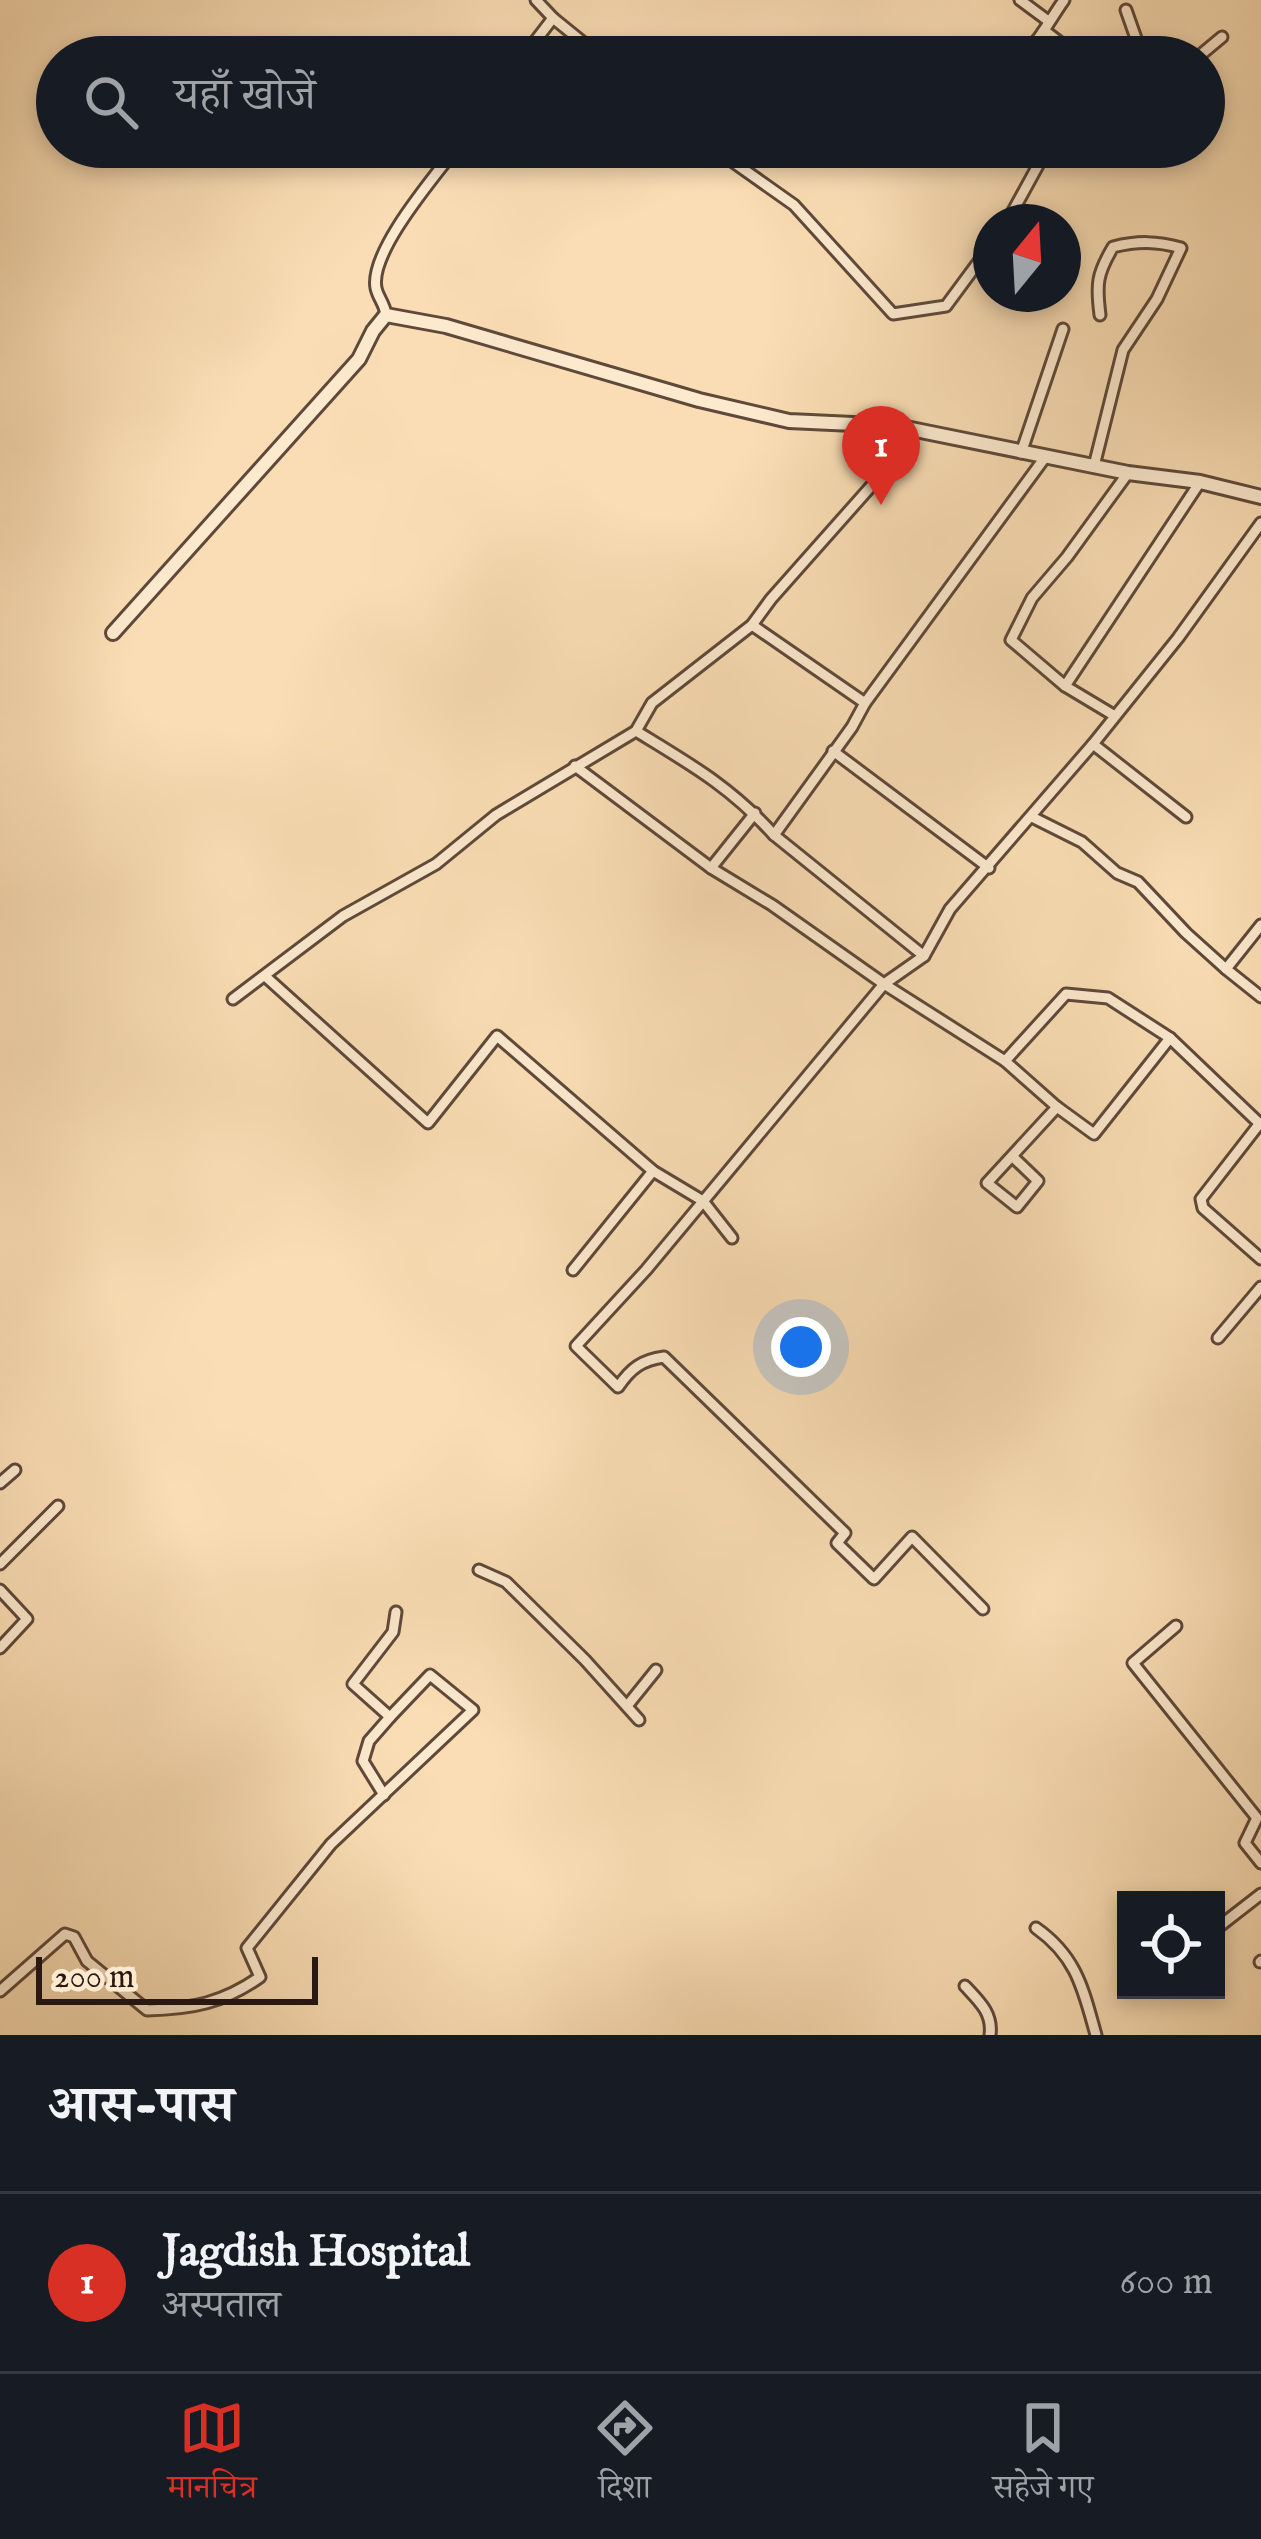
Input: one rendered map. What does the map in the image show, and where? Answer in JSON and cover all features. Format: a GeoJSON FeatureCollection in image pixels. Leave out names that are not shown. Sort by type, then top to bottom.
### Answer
{"type":"FeatureCollection","features":[{"type":"Feature","properties":{"kind":"street"},"geometry":{"type":"LineString","coordinates":[[537,0],[576,36]]}},
{"type":"Feature","properties":{"kind":"street"},"geometry":{"type":"LineString","coordinates":[[1020,0],[1057,36]]}},
{"type":"Feature","properties":{"kind":"street"},"geometry":{"type":"LineString","coordinates":[[1037,36],[1064,0]]}},
{"type":"Feature","properties":{"kind":"street"},"geometry":{"type":"LineString","coordinates":[[1126,10],[1135,36]]}},
{"type":"Feature","properties":{"kind":"street"},"geometry":{"type":"LineString","coordinates":[[540,36],[554,18]]}},
{"type":"Feature","properties":{"kind":"street"},"geometry":{"type":"LineString","coordinates":[[113,633],[359,359],[386,315],[376,287],[379,261],[442,168]]}},
{"type":"Feature","properties":{"kind":"street"},"geometry":{"type":"LineString","coordinates":[[742,168],[794,205],[893,314],[946,306],[973,269]]}},
{"type":"Feature","properties":{"kind":"street"},"geometry":{"type":"LineString","coordinates":[[1017,204],[1037,168]]}},
{"type":"Feature","properties":{"kind":"street"},"geometry":{"type":"LineString","coordinates":[[1094,466],[1123,350],[1157,299],[1181,248],[1135,241],[1113,247],[1096,287],[1100,315]]}},
{"type":"Feature","properties":{"kind":"street"},"geometry":{"type":"LineString","coordinates":[[386,315],[446,326],[699,400],[790,421],[896,426],[1261,497]]}},
{"type":"Feature","properties":{"kind":"street"},"geometry":{"type":"LineString","coordinates":[[1021,453],[1063,329]]}},
{"type":"Feature","properties":{"kind":"street"},"geometry":{"type":"LineString","coordinates":[[233,999],[343,916],[436,864],[496,815],[636,731],[652,703],[752,625],[889,466],[896,426]]}},
{"type":"Feature","properties":{"kind":"street"},"geometry":{"type":"LineString","coordinates":[[774,835],[1046,456]]}},
{"type":"Feature","properties":{"kind":"street"},"geometry":{"type":"LineString","coordinates":[[1115,716],[1065,686],[1011,640],[1032,598],[1128,473]]}},
{"type":"Feature","properties":{"kind":"street"},"geometry":{"type":"LineString","coordinates":[[1065,686],[1200,482]]}},
{"type":"Feature","properties":{"kind":"street"},"geometry":{"type":"LineString","coordinates":[[983,1609],[913,1538],[874,1579],[837,1543],[845,1533],[664,1358],[646,1360],[618,1387],[576,1346],[646,1270],[884,984],[924,956],[950,909],[1093,744],[1261,523]]}},
{"type":"Feature","properties":{"kind":"street"},"geometry":{"type":"LineString","coordinates":[[752,625],[865,703]]}},
{"type":"Feature","properties":{"kind":"street"},"geometry":{"type":"LineString","coordinates":[[636,731],[713,777],[774,835],[924,956]]}},
{"type":"Feature","properties":{"kind":"street"},"geometry":{"type":"LineString","coordinates":[[1093,744],[1186,817]]}},
{"type":"Feature","properties":{"kind":"street"},"geometry":{"type":"LineString","coordinates":[[832,751],[989,868]]}},
{"type":"Feature","properties":{"kind":"street"},"geometry":{"type":"LineString","coordinates":[[574,766],[711,868],[1004,1061],[1094,1134],[1170,1039]]}},
{"type":"Feature","properties":{"kind":"street"},"geometry":{"type":"LineString","coordinates":[[711,868],[754,813]]}},
{"type":"Feature","properties":{"kind":"street"},"geometry":{"type":"LineString","coordinates":[[1032,817],[1082,842],[1117,873],[1138,882],[1186,933],[1261,997]]}},
{"type":"Feature","properties":{"kind":"street"},"geometry":{"type":"LineString","coordinates":[[1226,969],[1261,925]]}},
{"type":"Feature","properties":{"kind":"street"},"geometry":{"type":"LineString","coordinates":[[265,976],[428,1123],[496,1036],[653,1172],[703,1202],[732,1238]]}},
{"type":"Feature","properties":{"kind":"street"},"geometry":{"type":"LineString","coordinates":[[1004,1061],[1066,994],[1108,998],[1170,1039],[1260,1124],[1201,1199],[1203,1208],[1261,1259]]}},
{"type":"Feature","properties":{"kind":"street"},"geometry":{"type":"LineString","coordinates":[[1013,1157],[1038,1181],[1017,1207],[987,1183],[1057,1107]]}},
{"type":"Feature","properties":{"kind":"street"},"geometry":{"type":"LineString","coordinates":[[573,1270],[653,1172]]}},
{"type":"Feature","properties":{"kind":"street"},"geometry":{"type":"LineString","coordinates":[[1218,1338],[1261,1287]]}},
{"type":"Feature","properties":{"kind":"street"},"geometry":{"type":"LineString","coordinates":[[0,1483],[15,1470]]}},
{"type":"Feature","properties":{"kind":"street"},"geometry":{"type":"LineString","coordinates":[[0,1564],[58,1506]]}},
{"type":"Feature","properties":{"kind":"street"},"geometry":{"type":"LineString","coordinates":[[479,1570],[506,1582],[639,1720]]}},
{"type":"Feature","properties":{"kind":"street"},"geometry":{"type":"LineString","coordinates":[[0,1590],[27,1618],[0,1648]]}},
{"type":"Feature","properties":{"kind":"street"},"geometry":{"type":"LineString","coordinates":[[390,1717],[353,1684],[394,1632],[396,1612]]}},
{"type":"Feature","properties":{"kind":"street"},"geometry":{"type":"LineString","coordinates":[[1176,1626],[1133,1663],[1257,1818],[1245,1843],[1261,1863]]}},
{"type":"Feature","properties":{"kind":"street"},"geometry":{"type":"LineString","coordinates":[[627,1706],[656,1670]]}},
{"type":"Feature","properties":{"kind":"street"},"geometry":{"type":"LineString","coordinates":[[0,1991],[65,1934],[74,1936],[87,1961],[147,2010],[191,2008],[239,1991],[260,1977],[247,1948],[331,1844],[384,1795],[472,1711],[430,1676],[369,1741],[363,1761],[384,1795]]}},
{"type":"Feature","properties":{"kind":"street"},"geometry":{"type":"LineString","coordinates":[[1225,1922],[1261,1894]]}},
{"type":"Feature","properties":{"kind":"street"},"geometry":{"type":"LineString","coordinates":[[1036,1928],[1058,1943],[1073,1966],[1096,2035]]}},
{"type":"Feature","properties":{"kind":"street"},"geometry":{"type":"LineString","coordinates":[[965,1986],[986,2008],[990,2035]]}},
{"type":"Feature","properties":{"kind":"place","name":"Jagdish Hospital"},"geometry":{"type":"Point","coordinates":[881,505]}}]}
